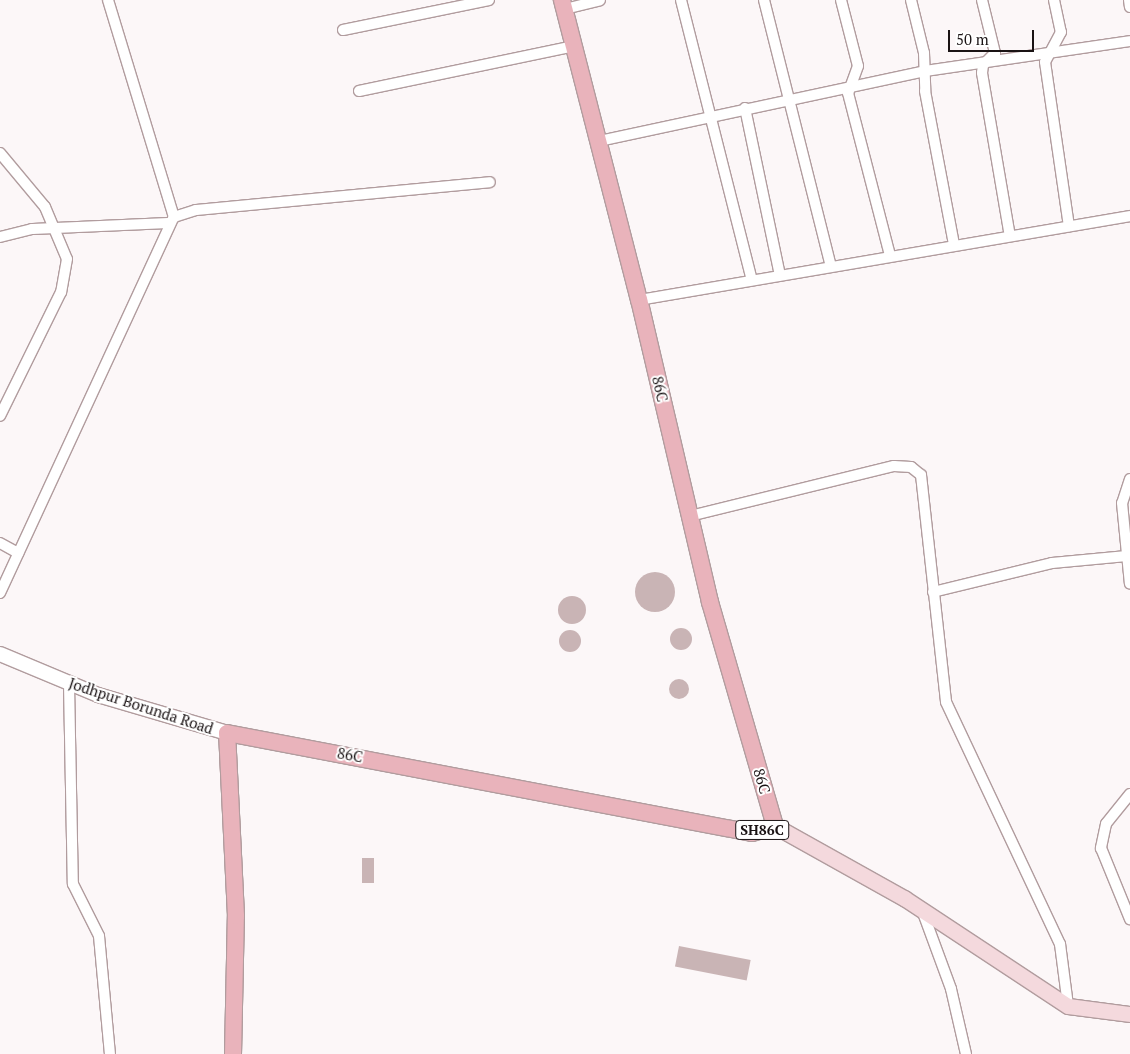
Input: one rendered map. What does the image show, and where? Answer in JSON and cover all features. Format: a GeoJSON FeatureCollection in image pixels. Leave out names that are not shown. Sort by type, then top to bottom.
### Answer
{"type":"FeatureCollection","features":[{"type":"Feature","properties":{"kind":"main road","name":"86C"},"geometry":{"type":"LineString","coordinates":[[227,733],[752,833],[775,826],[690,516],[639,300],[563,5]]}},
{"type":"Feature","properties":{"kind":"main road"},"geometry":{"type":"LineString","coordinates":[[227,733],[236,916],[233,1054]]}},
{"type":"Feature","properties":{"kind":"main road"},"geometry":{"type":"LineString","coordinates":[[775,826],[922,910],[1068,1006],[1130,1014]]}},
{"type":"Feature","properties":{"kind":"street"},"geometry":{"type":"LineString","coordinates":[[0,593],[172,220],[108,0]]}},
{"type":"Feature","properties":{"kind":"street"},"geometry":{"type":"LineString","coordinates":[[343,30],[489,0]]}},
{"type":"Feature","properties":{"kind":"street"},"geometry":{"type":"LineString","coordinates":[[563,5],[600,0]]}},
{"type":"Feature","properties":{"kind":"street"},"geometry":{"type":"LineString","coordinates":[[681,0],[708,116],[752,280]]}},
{"type":"Feature","properties":{"kind":"street"},"geometry":{"type":"LineString","coordinates":[[764,0],[791,99],[831,266]]}},
{"type":"Feature","properties":{"kind":"street"},"geometry":{"type":"LineString","coordinates":[[841,0],[858,66],[851,85],[850,101],[890,255]]}},
{"type":"Feature","properties":{"kind":"street"},"geometry":{"type":"LineString","coordinates":[[911,0],[925,71],[925,91],[954,245]]}},
{"type":"Feature","properties":{"kind":"street"},"geometry":{"type":"LineString","coordinates":[[982,0],[995,52],[985,63],[982,73],[1010,236]]}},
{"type":"Feature","properties":{"kind":"street"},"geometry":{"type":"LineString","coordinates":[[1054,0],[1061,32],[1048,53],[1069,226]]}},
{"type":"Feature","properties":{"kind":"street"},"geometry":{"type":"LineString","coordinates":[[1129,0],[1130,8]]}},
{"type":"Feature","properties":{"kind":"street"},"geometry":{"type":"LineString","coordinates":[[599,141],[851,85],[925,71],[1130,41]]}},
{"type":"Feature","properties":{"kind":"street"},"geometry":{"type":"LineString","coordinates":[[359,91],[574,46]]}},
{"type":"Feature","properties":{"kind":"street"},"geometry":{"type":"LineString","coordinates":[[745,108],[780,275]]}},
{"type":"Feature","properties":{"kind":"street"},"geometry":{"type":"LineString","coordinates":[[0,153],[57,228],[67,259],[61,292],[0,416]]}},
{"type":"Feature","properties":{"kind":"street"},"geometry":{"type":"LineString","coordinates":[[0,237],[57,228],[172,220],[196,210],[490,182]]}},
{"type":"Feature","properties":{"kind":"street"},"geometry":{"type":"LineString","coordinates":[[639,300],[890,255],[1130,216]]}},
{"type":"Feature","properties":{"kind":"street"},"geometry":{"type":"LineString","coordinates":[[690,516],[874,470],[911,467],[923,481],[933,592],[950,714],[1060,944],[1068,1006]]}},
{"type":"Feature","properties":{"kind":"street"},"geometry":{"type":"LineString","coordinates":[[1130,479],[1122,502],[1130,584]]}},
{"type":"Feature","properties":{"kind":"street"},"geometry":{"type":"LineString","coordinates":[[0,543],[18,552]]}},
{"type":"Feature","properties":{"kind":"street"},"geometry":{"type":"LineString","coordinates":[[933,592],[1052,563],[1127,556]]}},
{"type":"Feature","properties":{"kind":"street","name":"Jodhpur Borunda Road"},"geometry":{"type":"LineString","coordinates":[[0,654],[69,684],[227,733]]}},
{"type":"Feature","properties":{"kind":"street"},"geometry":{"type":"LineString","coordinates":[[69,684],[73,884],[99,936],[110,1054]]}},
{"type":"Feature","properties":{"kind":"street"},"geometry":{"type":"LineString","coordinates":[[1130,794],[1106,824],[1101,848],[1130,919]]}},
{"type":"Feature","properties":{"kind":"street"},"geometry":{"type":"LineString","coordinates":[[922,910],[951,989],[966,1054]]}},
{"type":"Feature","properties":{"kind":"building"},"geometry":{"type":"Polygon","coordinates":[[[659,572],[666,575],[672,581],[675,592],[674,600],[666,609],[659,612],[651,612],[644,609],[636,600],[635,588],[638,581],[647,573],[659,572]]]}},
{"type":"Feature","properties":{"kind":"building"},"geometry":{"type":"Polygon","coordinates":[[[572,596],[582,600],[586,610],[582,620],[572,624],[562,620],[558,610],[562,600],[572,596]]]}},
{"type":"Feature","properties":{"kind":"building"},"geometry":{"type":"Polygon","coordinates":[[[681,628],[689,631],[692,639],[689,647],[681,650],[673,647],[670,639],[673,631],[681,628]]]}},
{"type":"Feature","properties":{"kind":"building"},"geometry":{"type":"Polygon","coordinates":[[[566,630],[574,630],[581,637],[581,645],[574,652],[566,652],[559,645],[559,637],[566,630]]]}},
{"type":"Feature","properties":{"kind":"building"},"geometry":{"type":"Polygon","coordinates":[[[675,679],[683,679],[689,685],[689,693],[683,699],[675,699],[669,693],[669,685],[675,679]]]}},
{"type":"Feature","properties":{"kind":"building"},"geometry":{"type":"Polygon","coordinates":[[[362,858],[374,858],[374,883],[362,883],[362,858]]]}},
{"type":"Feature","properties":{"kind":"building"},"geometry":{"type":"Polygon","coordinates":[[[679,946],[751,960],[747,981],[675,967],[679,946]]]}}]}
